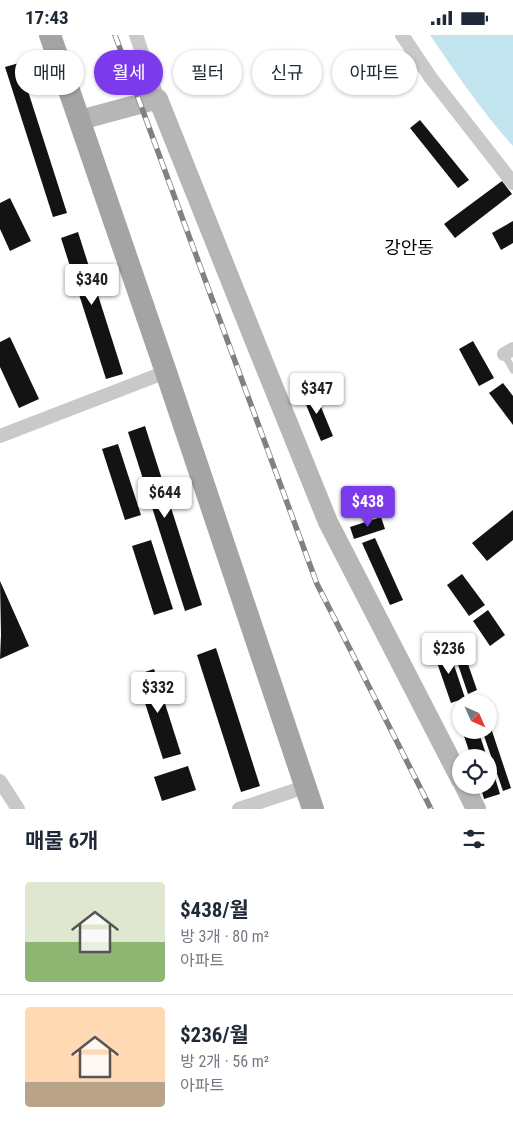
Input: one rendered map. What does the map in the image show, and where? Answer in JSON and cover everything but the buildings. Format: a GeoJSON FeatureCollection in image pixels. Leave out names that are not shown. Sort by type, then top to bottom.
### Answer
{"type":"FeatureCollection","features":[{"type":"Feature","properties":{"kind":"main road"},"geometry":{"type":"LineString","coordinates":[[50,35],[166,372],[312,809]]}},
{"type":"Feature","properties":{"kind":"street"},"geometry":{"type":"LineString","coordinates":[[136,35],[158,99],[328,522],[452,763]]}},
{"type":"Feature","properties":{"kind":"street"},"geometry":{"type":"LineString","coordinates":[[402,35],[431,78],[513,183]]}},
{"type":"Feature","properties":{"kind":"street"},"geometry":{"type":"LineString","coordinates":[[80,120],[158,99]]}},
{"type":"Feature","properties":{"kind":"street"},"geometry":{"type":"LineString","coordinates":[[0,436],[166,372]]}},
{"type":"Feature","properties":{"kind":"street"},"geometry":{"type":"LineString","coordinates":[[0,781],[18,809]]}},
{"type":"Feature","properties":{"kind":"street"},"geometry":{"type":"LineString","coordinates":[[239,809],[305,787]]}},
{"type":"Feature","properties":{"kind":"street"},"geometry":{"type":"LineString","coordinates":[[468,794],[476,809]]}},
{"type":"Feature","properties":{"kind":"lane"},"geometry":{"type":"LineString","coordinates":[[508,351],[513,370]]}},
{"type":"Feature","properties":{"kind":"water"},"geometry":{"type":"Polygon","coordinates":[[[430,35],[513,35],[513,146],[480,106],[430,35]]]}},
{"type":"Feature","properties":{"kind":"railway"},"geometry":{"type":"LineString","coordinates":[[115,35],[317,584],[431,809]]}},
{"type":"Feature","properties":{"kind":"district","name":"강안동"},"geometry":{"type":"Point","coordinates":[409,248]}}]}
